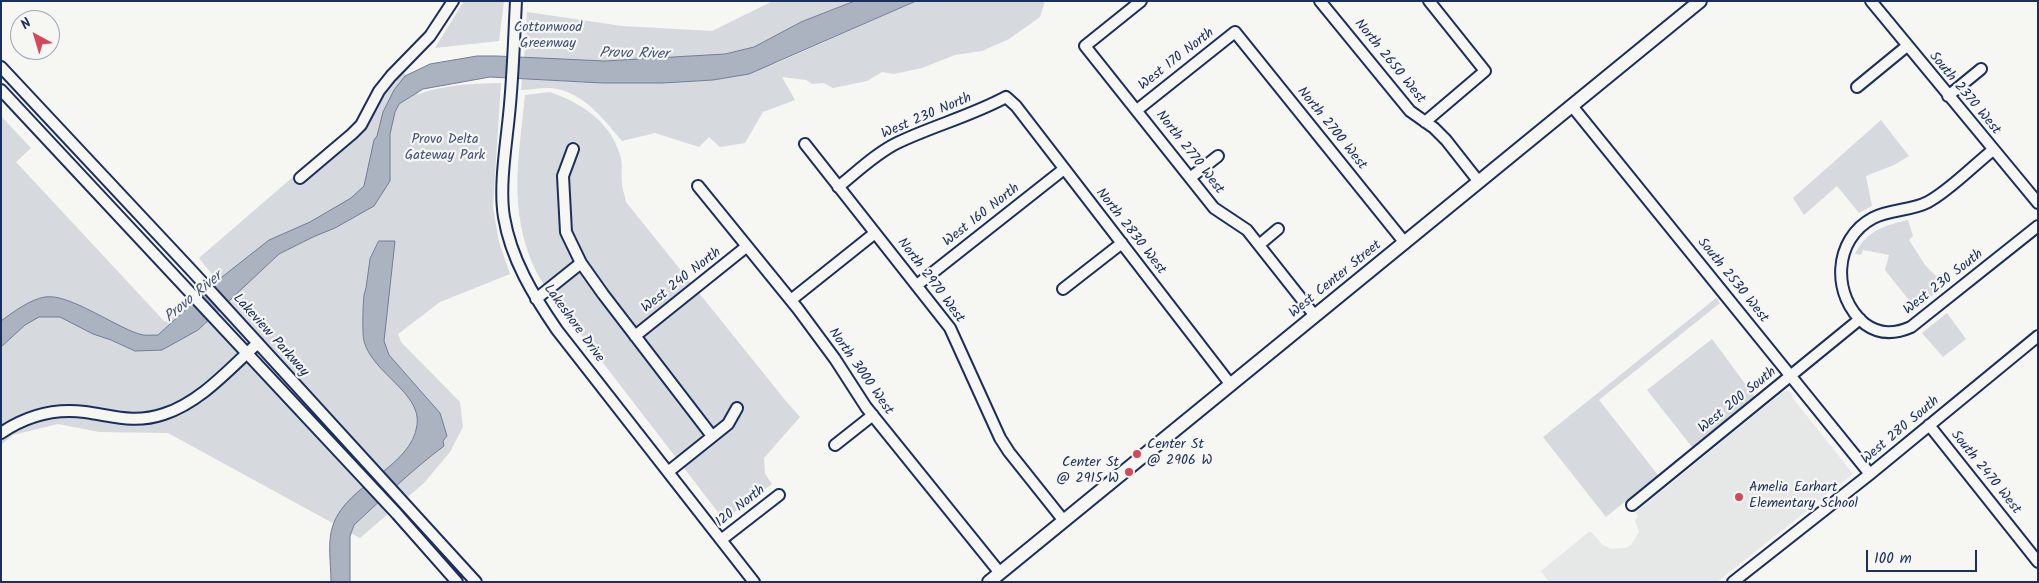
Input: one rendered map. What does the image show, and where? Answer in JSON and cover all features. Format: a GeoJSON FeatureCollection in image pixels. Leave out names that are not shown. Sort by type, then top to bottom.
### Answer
{"type":"FeatureCollection","features":[{"type":"Feature","properties":{"kind":"main road","name":"West Center Street"},"geometry":{"type":"LineString","coordinates":[[989,582],[1700,1]]}},
{"type":"Feature","properties":{"kind":"street"},"geometry":{"type":"LineString","coordinates":[[300,178],[361,125],[379,91],[396,70],[430,36],[453,1]]}},
{"type":"Feature","properties":{"kind":"street","name":"Lakeshore Drive"},"geometry":{"type":"LineString","coordinates":[[516,1],[512,88],[504,174],[504,215],[508,238],[518,264],[536,299],[557,330],[754,582]]}},
{"type":"Feature","properties":{"kind":"street","name":"North 2770 West"},"geometry":{"type":"LineString","coordinates":[[1141,1],[1086,46],[1214,208],[1246,230],[1315,316]]}},
{"type":"Feature","properties":{"kind":"street","name":"North 2650 West"},"geometry":{"type":"LineString","coordinates":[[1320,1],[1410,111],[1446,140],[1479,182]]}},
{"type":"Feature","properties":{"kind":"street"},"geometry":{"type":"LineString","coordinates":[[1425,122],[1485,71],[1429,1]]}},
{"type":"Feature","properties":{"kind":"street","name":"South 2370 West"},"geometry":{"type":"LineString","coordinates":[[1871,1],[2038,203]]}},
{"type":"Feature","properties":{"kind":"street","name":"West 170 North"},"geometry":{"type":"LineString","coordinates":[[1137,110],[1235,32]]}},
{"type":"Feature","properties":{"kind":"street","name":"North 2700 West"},"geometry":{"type":"LineString","coordinates":[[1235,32],[1405,243]]}},
{"type":"Feature","properties":{"kind":"street"},"geometry":{"type":"LineString","coordinates":[[1857,87],[1907,46]]}},
{"type":"Feature","properties":{"kind":"street","name":"Lakeview Parkway"},"geometry":{"type":"LineString","coordinates":[[1,68],[239,322],[476,582]]}},
{"type":"Feature","properties":{"kind":"street"},"geometry":{"type":"LineString","coordinates":[[1948,96],[1981,69]]}},
{"type":"Feature","properties":{"kind":"street","name":"Lakeview Parkway"},"geometry":{"type":"LineString","coordinates":[[1,90],[397,514],[457,582]]}},
{"type":"Feature","properties":{"kind":"street","name":"North 2830 West"},"geometry":{"type":"LineString","coordinates":[[1006,97],[1016,106],[1231,385]]}},
{"type":"Feature","properties":{"kind":"street","name":"West 230 North"},"geometry":{"type":"LineString","coordinates":[[838,187],[880,153],[1006,97]]}},
{"type":"Feature","properties":{"kind":"street","name":"South 2530 West"},"geometry":{"type":"LineString","coordinates":[[1572,106],[1870,474]]}},
{"type":"Feature","properties":{"kind":"street","name":"North 2970 West"},"geometry":{"type":"LineString","coordinates":[[805,144],[950,328],[1000,438],[1064,521]]}},
{"type":"Feature","properties":{"kind":"street"},"geometry":{"type":"LineString","coordinates":[[573,149],[563,176],[566,232],[581,264],[712,436]]}},
{"type":"Feature","properties":{"kind":"street"},"geometry":{"type":"LineString","coordinates":[[1860,319],[1849,303],[1841,278],[1842,254],[1852,234],[1873,218],[1928,202],[1993,150]]}},
{"type":"Feature","properties":{"kind":"street"},"geometry":{"type":"LineString","coordinates":[[1190,178],[1218,156]]}},
{"type":"Feature","properties":{"kind":"street","name":"West 160 North"},"geometry":{"type":"LineString","coordinates":[[917,285],[1064,169]]}},
{"type":"Feature","properties":{"kind":"street","name":"North 3000 West"},"geometry":{"type":"LineString","coordinates":[[698,186],[791,300],[835,359],[873,415],[1000,573]]}},
{"type":"Feature","properties":{"kind":"street","name":"West 230 South"},"geometry":{"type":"LineString","coordinates":[[1860,319],[1874,330],[1882,333],[1896,332],[1911,327],[2038,226]]}},
{"type":"Feature","properties":{"kind":"street"},"geometry":{"type":"LineString","coordinates":[[1259,245],[1278,230]]}},
{"type":"Feature","properties":{"kind":"street"},"geometry":{"type":"LineString","coordinates":[[791,300],[875,233]]}},
{"type":"Feature","properties":{"kind":"street"},"geometry":{"type":"LineString","coordinates":[[1063,289],[1122,243]]}},
{"type":"Feature","properties":{"kind":"street","name":"West 240 North"},"geometry":{"type":"LineString","coordinates":[[635,336],[746,247]]}},
{"type":"Feature","properties":{"kind":"street"},"geometry":{"type":"LineString","coordinates":[[536,299],[581,264]]}},
{"type":"Feature","properties":{"kind":"street","name":"West 200 South"},"geometry":{"type":"LineString","coordinates":[[1632,504],[1860,319]]}},
{"type":"Feature","properties":{"kind":"street","name":"West 280 South"},"geometry":{"type":"LineString","coordinates":[[1733,582],[1870,474],[2038,336]]}},
{"type":"Feature","properties":{"kind":"street"},"geometry":{"type":"LineString","coordinates":[[1,433],[27,419],[57,411],[86,412],[126,419],[162,415],[200,395],[258,343]]}},
{"type":"Feature","properties":{"kind":"street"},"geometry":{"type":"LineString","coordinates":[[668,472],[728,424],[737,408]]}},
{"type":"Feature","properties":{"kind":"street"},"geometry":{"type":"LineString","coordinates":[[835,445],[873,415]]}},
{"type":"Feature","properties":{"kind":"street","name":"South 2470 West"},"geometry":{"type":"LineString","coordinates":[[1929,425],[2038,562]]}},
{"type":"Feature","properties":{"kind":"street","name":"120 North"},"geometry":{"type":"LineString","coordinates":[[721,540],[778,495]]}},
{"type":"Feature","properties":{"kind":"shaded area"},"geometry":{"type":"Polygon","coordinates":[[[855,1],[916,1],[749,74],[713,80],[662,83],[603,83],[490,77],[423,89],[399,104],[395,112],[390,134],[390,181],[374,206],[335,228],[279,254],[198,330],[162,350],[135,351],[93,334],[60,317],[39,317],[25,325],[1,347],[1,321],[28,303],[45,297],[66,300],[139,334],[158,335],[217,281],[269,240],[310,222],[351,198],[364,186],[374,140],[377,136],[383,112],[394,90],[405,76],[430,64],[477,56],[605,61],[725,54],[754,47],[801,22],[855,1]]]}},
{"type":"Feature","properties":{"kind":"shaded area"},"geometry":{"type":"Polygon","coordinates":[[[379,241],[395,241],[384,341],[389,355],[440,413],[447,436],[443,441],[444,446],[409,474],[354,525],[350,536],[350,582],[331,582],[330,538],[333,525],[340,511],[364,486],[404,453],[413,440],[417,425],[412,403],[376,363],[364,341],[364,295],[370,259],[379,241]]]}},
{"type":"Feature","properties":{"kind":"shaded area","name":"Amelia Earhart Elementary School"},"geometry":{"type":"Polygon","coordinates":[[[1784,391],[1789,391],[1793,394],[1792,397],[1853,474],[1717,582],[1549,582],[1541,571],[1590,531],[1603,545],[1611,549],[1626,548],[1631,545],[1639,532],[1635,520],[1638,517],[1636,512],[1784,391]]]}},
{"type":"Feature","properties":{"kind":"green space"},"geometry":{"type":"Polygon","coordinates":[[[464,1],[504,1],[499,41],[435,48],[464,1]]]}},
{"type":"Feature","properties":{"kind":"green space","name":"Cottonwood Greenway"},"geometry":{"type":"Polygon","coordinates":[[[773,1],[855,1],[801,22],[754,47],[725,54],[605,61],[524,58],[527,12],[622,26],[712,31],[773,1]]]}},
{"type":"Feature","properties":{"kind":"green space"},"geometry":{"type":"Polygon","coordinates":[[[916,1],[1045,1],[1040,17],[1009,39],[982,51],[955,55],[922,68],[894,74],[882,72],[867,81],[833,88],[824,83],[812,84],[806,80],[782,77],[795,100],[763,112],[745,143],[720,147],[709,137],[699,147],[655,133],[622,141],[594,109],[577,97],[553,88],[521,90],[522,79],[603,83],[662,83],[713,80],[777,63],[916,1]]]}},
{"type":"Feature","properties":{"kind":"green space","name":"Provo Delta Gateway Park"},"geometry":{"type":"Polygon","coordinates":[[[401,69],[419,91],[417,95],[427,91],[469,84],[501,83],[493,207],[499,242],[510,274],[440,302],[398,334],[401,342],[460,402],[463,427],[450,452],[424,483],[360,538],[168,433],[99,432],[58,424],[13,435],[1,445],[1,116],[31,148],[16,162],[165,322],[215,278],[199,258],[373,108],[381,94],[401,69]]]}},
{"type":"Feature","properties":{"kind":"green space"},"geometry":{"type":"Polygon","coordinates":[[[550,92],[583,108],[602,123],[609,132],[621,158],[622,185],[626,202],[800,417],[764,458],[765,474],[772,484],[724,520],[550,294],[534,267],[526,245],[518,203],[520,139],[525,95],[550,92]]]}},
{"type":"Feature","properties":{"kind":"green space"},"geometry":{"type":"Polygon","coordinates":[[[1881,120],[1909,156],[1894,165],[1866,176],[1872,206],[1859,213],[1837,186],[1804,215],[1793,198],[1881,120]]]}},
{"type":"Feature","properties":{"kind":"green space"},"geometry":{"type":"Polygon","coordinates":[[[1908,220],[1913,236],[1909,240],[1925,265],[1945,285],[1916,309],[1885,270],[1889,255],[1863,250],[1861,255],[1855,254],[1859,246],[1877,230],[1908,220]]]}},
{"type":"Feature","properties":{"kind":"green space"},"geometry":{"type":"Polygon","coordinates":[[[1716,298],[1720,303],[1599,400],[1658,475],[1606,517],[1543,437],[1716,298]]]}},
{"type":"Feature","properties":{"kind":"green space"},"geometry":{"type":"Polygon","coordinates":[[[1947,313],[1966,339],[1943,357],[1922,333],[1947,313]]]}},
{"type":"Feature","properties":{"kind":"green space"},"geometry":{"type":"Polygon","coordinates":[[[1712,339],[1755,397],[1692,447],[1647,390],[1712,339]]]}},
{"type":"Feature","properties":{"kind":"place","name":"Center St @ 2906 W"},"geometry":{"type":"Point","coordinates":[1137,454]}},
{"type":"Feature","properties":{"kind":"place","name":"Center St @ 2915 W"},"geometry":{"type":"Point","coordinates":[1129,472]}},
{"type":"Feature","properties":{"kind":"place","name":"Amelia Earhart Elementary School"},"geometry":{"type":"Point","coordinates":[1739,497]}},
{"type":"Feature","properties":{"kind":"water label","name":"Provo River"},"geometry":{"type":"Point","coordinates":[634,55]}},
{"type":"Feature","properties":{"kind":"water label","name":"Provo River"},"geometry":{"type":"Point","coordinates":[194,298]}}]}
